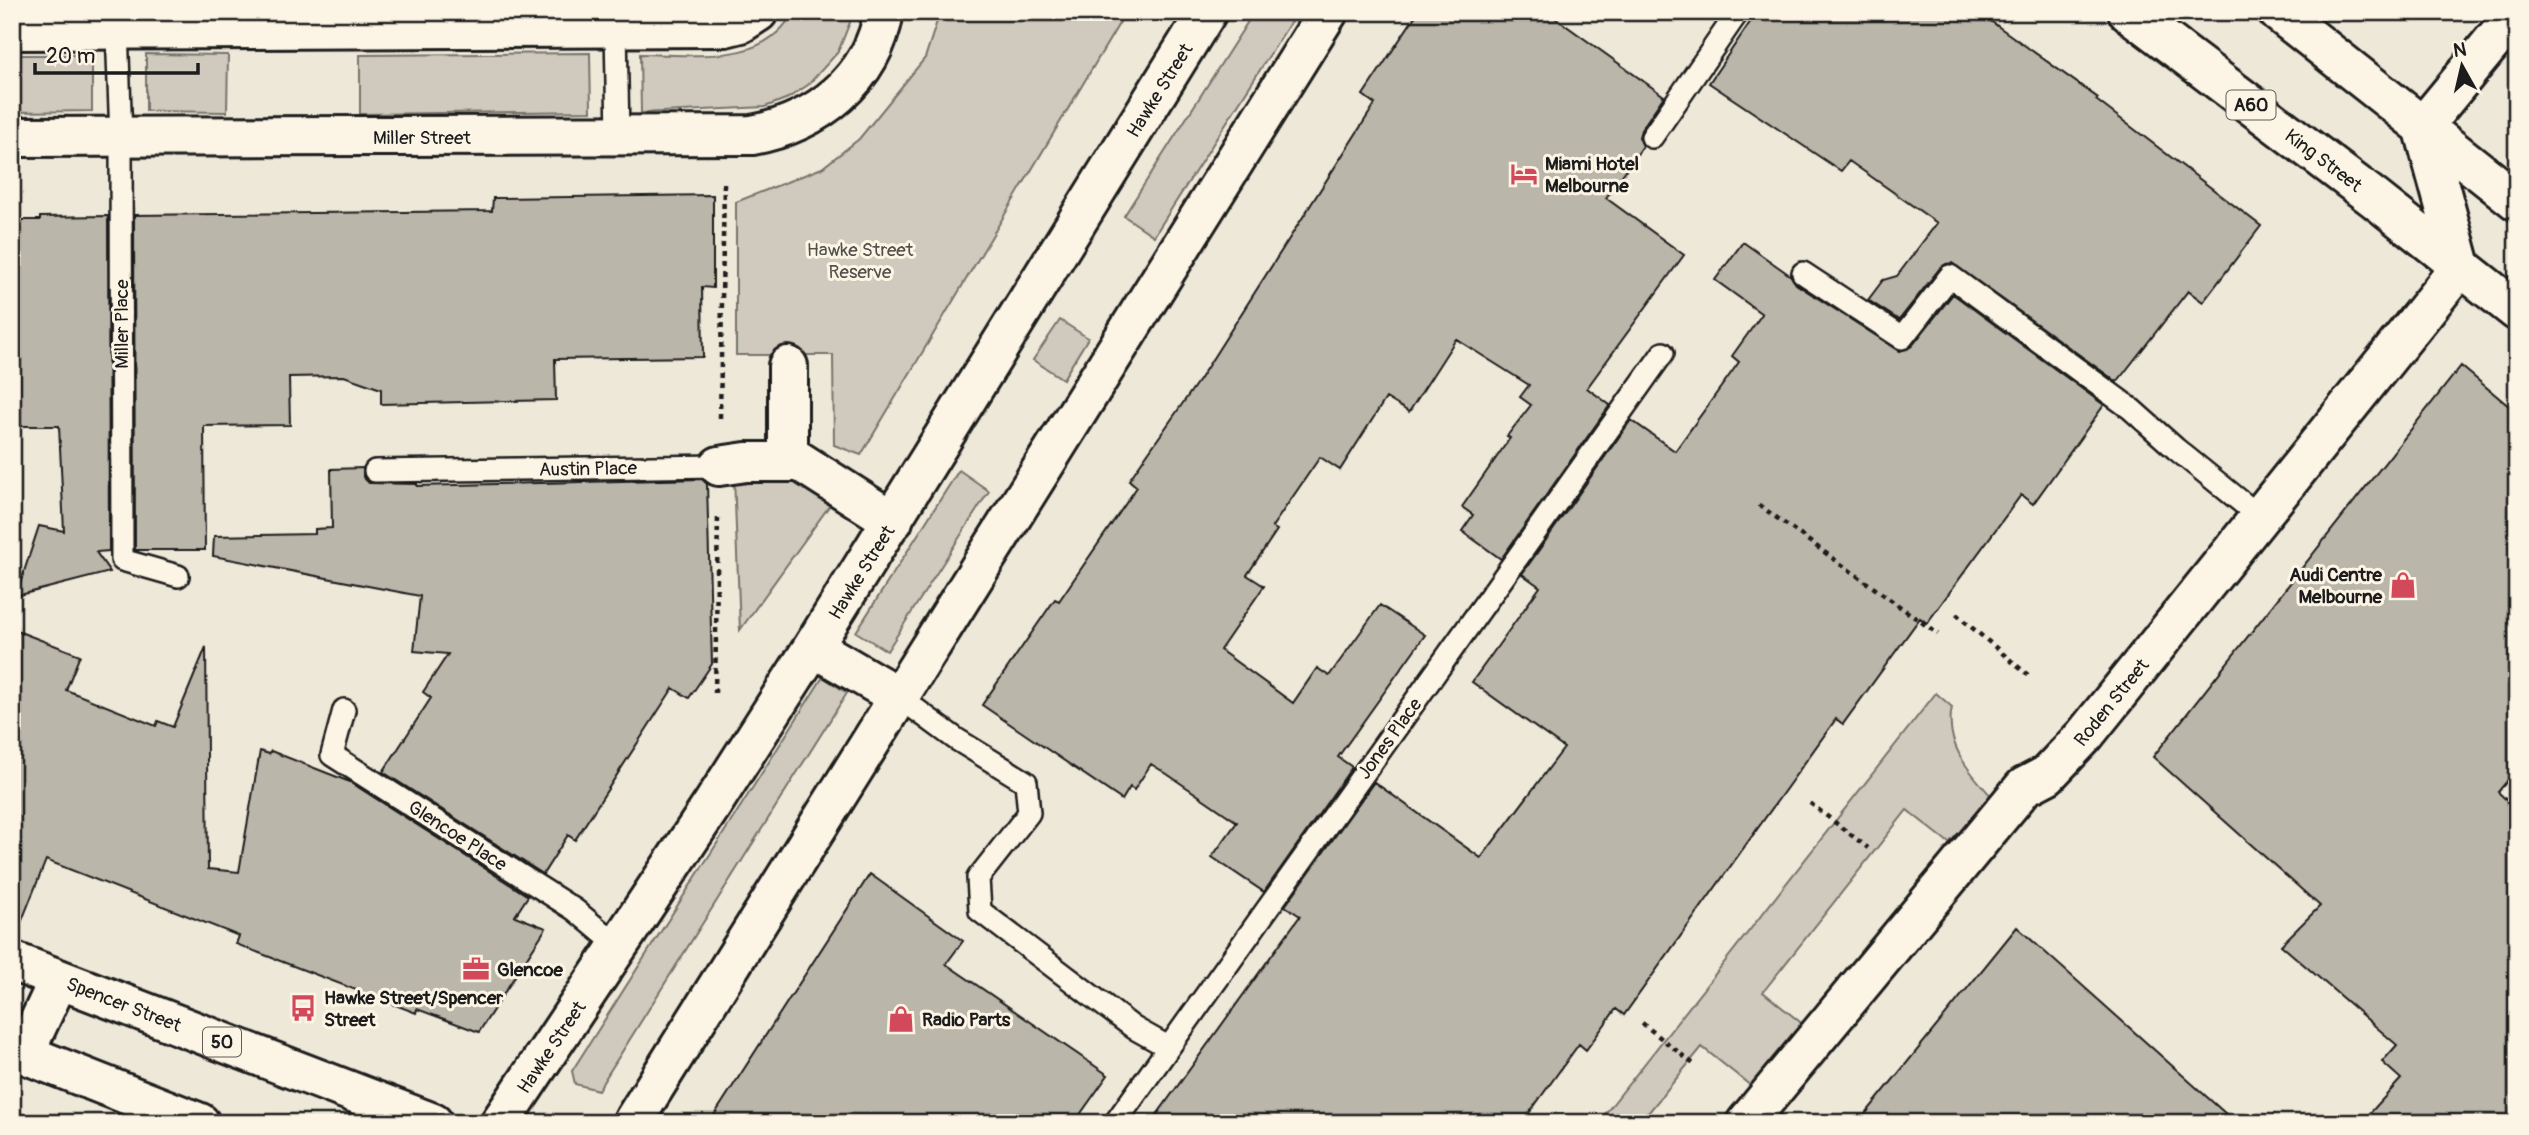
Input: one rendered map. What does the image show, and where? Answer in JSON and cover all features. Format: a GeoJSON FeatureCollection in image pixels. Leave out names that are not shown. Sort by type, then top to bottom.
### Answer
{"type":"FeatureCollection","features":[{"type":"Feature","properties":{"kind":"main road","name":"Miller Street"},"geometry":{"type":"LineString","coordinates":[[12,137],[752,135],[794,124],[825,107],[843,92],[860,71],[878,33],[884,12]]}},
{"type":"Feature","properties":{"kind":"main road","name":"Hawke Street"},"geometry":{"type":"LineString","coordinates":[[500,1123],[813,647],[1207,12]]}},
{"type":"Feature","properties":{"kind":"main road"},"geometry":{"type":"LineString","coordinates":[[632,1123],[1328,12]]}},
{"type":"Feature","properties":{"kind":"main road","name":"King Street"},"geometry":{"type":"LineString","coordinates":[[2128,12],[2517,311]]}},
{"type":"Feature","properties":{"kind":"main road"},"geometry":{"type":"LineString","coordinates":[[2278,12],[2517,201]]}},
{"type":"Feature","properties":{"kind":"main road"},"geometry":{"type":"LineString","coordinates":[[2423,126],[2517,12]]}},
{"type":"Feature","properties":{"kind":"main road"},"geometry":{"type":"LineString","coordinates":[[12,30],[616,28],[742,20]]}},
{"type":"Feature","properties":{"kind":"main road"},"geometry":{"type":"LineString","coordinates":[[2423,126],[2460,266]]}},
{"type":"Feature","properties":{"kind":"main road","name":"Roden Street"},"geometry":{"type":"LineString","coordinates":[[1746,1123],[2024,788],[2047,775],[2071,751],[2460,266]]}},
{"type":"Feature","properties":{"kind":"main road"},"geometry":{"type":"LineString","coordinates":[[788,366],[788,454],[893,521]]}},
{"type":"Feature","properties":{"kind":"main road","name":"Austin Place"},"geometry":{"type":"LineString","coordinates":[[719,466],[746,462],[800,461]]}},
{"type":"Feature","properties":{"kind":"main road"},"geometry":{"type":"LineString","coordinates":[[813,647],[899,697]]}},
{"type":"Feature","properties":{"kind":"main road","name":"Spencer Street"},"geometry":{"type":"LineString","coordinates":[[12,961],[433,1123]]}},
{"type":"Feature","properties":{"kind":"main road"},"geometry":{"type":"LineString","coordinates":[[59,979],[18,1051],[200,1123]]}},
{"type":"Feature","properties":{"kind":"lane"},"geometry":{"type":"LineString","coordinates":[[1652,137],[1738,12]]}},
{"type":"Feature","properties":{"kind":"lane"},"geometry":{"type":"LineString","coordinates":[[616,28],[618,137]]}},
{"type":"Feature","properties":{"kind":"lane","name":"Miller Place"},"geometry":{"type":"LineString","coordinates":[[117,29],[121,137],[122,559],[178,576]]}},
{"type":"Feature","properties":{"kind":"lane"},"geometry":{"type":"LineString","coordinates":[[1803,273],[1902,338],[1950,276],[2130,408],[2260,517]]}},
{"type":"Feature","properties":{"kind":"lane","name":"Jones Place"},"geometry":{"type":"LineString","coordinates":[[1115,1123],[1663,353]]}},
{"type":"Feature","properties":{"kind":"lane","name":"Austin Place"},"geometry":{"type":"LineString","coordinates":[[374,471],[719,466]]}},
{"type":"Feature","properties":{"kind":"lane"},"geometry":{"type":"LineString","coordinates":[[899,697],[956,739],[1026,782],[1029,813],[978,878],[980,911],[1134,1028],[1168,1047]]}},
{"type":"Feature","properties":{"kind":"lane","name":"Glencoe Place"},"geometry":{"type":"LineString","coordinates":[[344,710],[332,755],[575,910],[618,946]]}},
{"type":"Feature","properties":{"kind":"path"},"geometry":{"type":"LineString","coordinates":[[715,693],[722,213],[726,136]]}},
{"type":"Feature","properties":{"kind":"path"},"geometry":{"type":"LineString","coordinates":[[1759,505],[1938,634]]}},
{"type":"Feature","properties":{"kind":"path"},"geometry":{"type":"LineString","coordinates":[[1956,614],[2028,675]]}},
{"type":"Feature","properties":{"kind":"path"},"geometry":{"type":"LineString","coordinates":[[1810,803],[1868,848]]}},
{"type":"Feature","properties":{"kind":"path"},"geometry":{"type":"LineString","coordinates":[[1642,1023],[1696,1066]]}},
{"type":"Feature","properties":{"kind":"green space"},"geometry":{"type":"Polygon","coordinates":[[[793,12],[854,12],[838,52],[808,85],[788,98],[765,107],[641,113],[640,54],[726,54],[746,49],[765,42],[781,30],[793,12]]]}},
{"type":"Feature","properties":{"kind":"green space","name":"Hawke Street Reserve"},"geometry":{"type":"Polygon","coordinates":[[[940,12],[1126,12],[861,455],[834,445],[833,355],[736,355],[736,202],[822,168],[859,139],[925,58],[940,12]]]}},
{"type":"Feature","properties":{"kind":"green space"},"geometry":{"type":"Polygon","coordinates":[[[1254,12],[1297,12],[1154,236],[1124,216],[1254,12]]]}},
{"type":"Feature","properties":{"kind":"green space"},"geometry":{"type":"Polygon","coordinates":[[[590,53],[591,111],[360,114],[360,55],[590,53]]]}},
{"type":"Feature","properties":{"kind":"green space"},"geometry":{"type":"Polygon","coordinates":[[[146,54],[228,55],[227,112],[146,111],[146,54]]]}},
{"type":"Feature","properties":{"kind":"green space"},"geometry":{"type":"Polygon","coordinates":[[[12,55],[92,55],[92,111],[12,112],[12,55]]]}},
{"type":"Feature","properties":{"kind":"green space"},"geometry":{"type":"Polygon","coordinates":[[[1060,320],[1088,338],[1063,379],[1033,360],[1060,320]]]}},
{"type":"Feature","properties":{"kind":"green space"},"geometry":{"type":"Polygon","coordinates":[[[959,470],[989,491],[887,651],[856,632],[959,470]]]}},
{"type":"Feature","properties":{"kind":"green space"},"geometry":{"type":"Polygon","coordinates":[[[789,474],[832,502],[740,630],[734,477],[789,474]]]}},
{"type":"Feature","properties":{"kind":"green space"},"geometry":{"type":"Polygon","coordinates":[[[823,677],[847,693],[598,1090],[575,1084],[572,1071],[823,677]]]}},
{"type":"Feature","properties":{"kind":"green space"},"geometry":{"type":"Polygon","coordinates":[[[1936,693],[1952,707],[1952,733],[1960,757],[1993,798],[1949,843],[1907,810],[1763,992],[1805,1026],[1756,1090],[1702,1047],[1640,1123],[1598,1123],[1936,693]]]}},
{"type":"Feature","properties":{"kind":"building"},"geometry":{"type":"Polygon","coordinates":[[[1418,12],[1547,12],[1664,96],[1641,130],[1639,137],[1643,146],[1606,198],[1684,255],[1587,388],[1610,405],[1501,559],[1462,531],[1473,515],[1462,507],[1510,438],[1507,436],[1531,405],[1520,397],[1529,385],[1456,339],[1409,412],[1386,398],[1340,470],[1320,457],[1272,527],[1277,530],[1247,575],[1264,586],[1220,650],[1293,703],[1317,668],[1329,676],[1380,605],[1425,635],[1338,757],[1352,767],[1264,892],[1212,857],[1237,822],[1167,774],[1151,764],[1134,790],[1130,787],[1122,800],[982,705],[1055,599],[1059,601],[1137,487],[1129,480],[1199,380],[1375,104],[1363,95],[1418,12]]]}},
{"type":"Feature","properties":{"kind":"building"},"geometry":{"type":"Polygon","coordinates":[[[1757,12],[1978,12],[2098,98],[2096,100],[2261,226],[2203,302],[2188,291],[2117,382],[1952,263],[1940,268],[1899,320],[1868,300],[1883,280],[1897,276],[1937,223],[1849,161],[1841,171],[1709,83],[1757,12]]]}},
{"type":"Feature","properties":{"kind":"building"},"geometry":{"type":"Polygon","coordinates":[[[713,195],[713,288],[702,287],[703,357],[555,359],[556,400],[381,404],[381,389],[344,376],[289,377],[290,425],[204,426],[205,550],[135,550],[134,215],[492,211],[493,198],[713,195]]]}},
{"type":"Feature","properties":{"kind":"building"},"geometry":{"type":"Polygon","coordinates":[[[108,216],[109,551],[96,552],[110,572],[16,596],[39,526],[64,531],[59,426],[12,426],[12,220],[108,216]]]}},
{"type":"Feature","properties":{"kind":"building"},"geometry":{"type":"Polygon","coordinates":[[[1743,242],[1791,276],[1796,284],[1900,351],[1912,346],[1953,294],[2104,405],[2033,504],[2021,495],[1927,623],[1920,618],[1843,724],[1836,719],[1624,1015],[1616,1009],[1586,1050],[1579,1044],[1522,1123],[1151,1123],[1300,916],[1285,906],[1374,782],[1481,858],[1564,748],[1472,682],[1540,587],[1522,574],[1631,420],[1675,451],[1739,362],[1732,356],[1762,314],[1715,280],[1743,242]]]}},
{"type":"Feature","properties":{"kind":"building","name":"Audi Centre Melbourne"},"geometry":{"type":"Polygon","coordinates":[[[2461,366],[2517,413],[2517,769],[2498,792],[2517,810],[2517,1123],[2361,1123],[2401,1079],[2382,1062],[2397,1045],[2281,945],[2320,906],[2153,757],[2461,366]]]}},
{"type":"Feature","properties":{"kind":"building"},"geometry":{"type":"Polygon","coordinates":[[[363,468],[363,477],[369,483],[417,486],[702,479],[707,484],[712,664],[689,698],[673,688],[575,840],[568,835],[543,874],[383,772],[431,698],[423,692],[448,654],[414,651],[420,596],[213,556],[214,536],[315,534],[315,529],[332,528],[331,469],[363,468]]]}},
{"type":"Feature","properties":{"kind":"building"},"geometry":{"type":"Polygon","coordinates":[[[12,629],[80,655],[66,690],[156,726],[158,721],[173,727],[206,647],[208,869],[239,872],[260,751],[269,754],[271,751],[350,782],[528,896],[515,916],[546,928],[479,1032],[417,1009],[416,1013],[236,944],[239,936],[46,860],[15,938],[12,938],[12,629]]]}},
{"type":"Feature","properties":{"kind":"building","name":"Radio Parts"},"geometry":{"type":"Polygon","coordinates":[[[870,874],[963,941],[946,964],[1108,1075],[1074,1123],[709,1123],[870,874]]]}},
{"type":"Feature","properties":{"kind":"building"},"geometry":{"type":"Polygon","coordinates":[[[2017,927],[2236,1123],[1858,1123],[2017,927]]]}},
{"type":"Feature","properties":{"kind":"place","name":"Miami Hotel Melbourne"},"geometry":{"type":"Point","coordinates":[1524,174]}},
{"type":"Feature","properties":{"kind":"place","name":"Audi Centre Melbourne"},"geometry":{"type":"Point","coordinates":[2403,585]}},
{"type":"Feature","properties":{"kind":"place","name":"Glencoe"},"geometry":{"type":"Point","coordinates":[476,969]}},
{"type":"Feature","properties":{"kind":"place","name":"Hawke Street/Spencer Street"},"geometry":{"type":"Point","coordinates":[303,1008]}},
{"type":"Feature","properties":{"kind":"place","name":"Radio Parts"},"geometry":{"type":"Point","coordinates":[901,1019]}}]}
